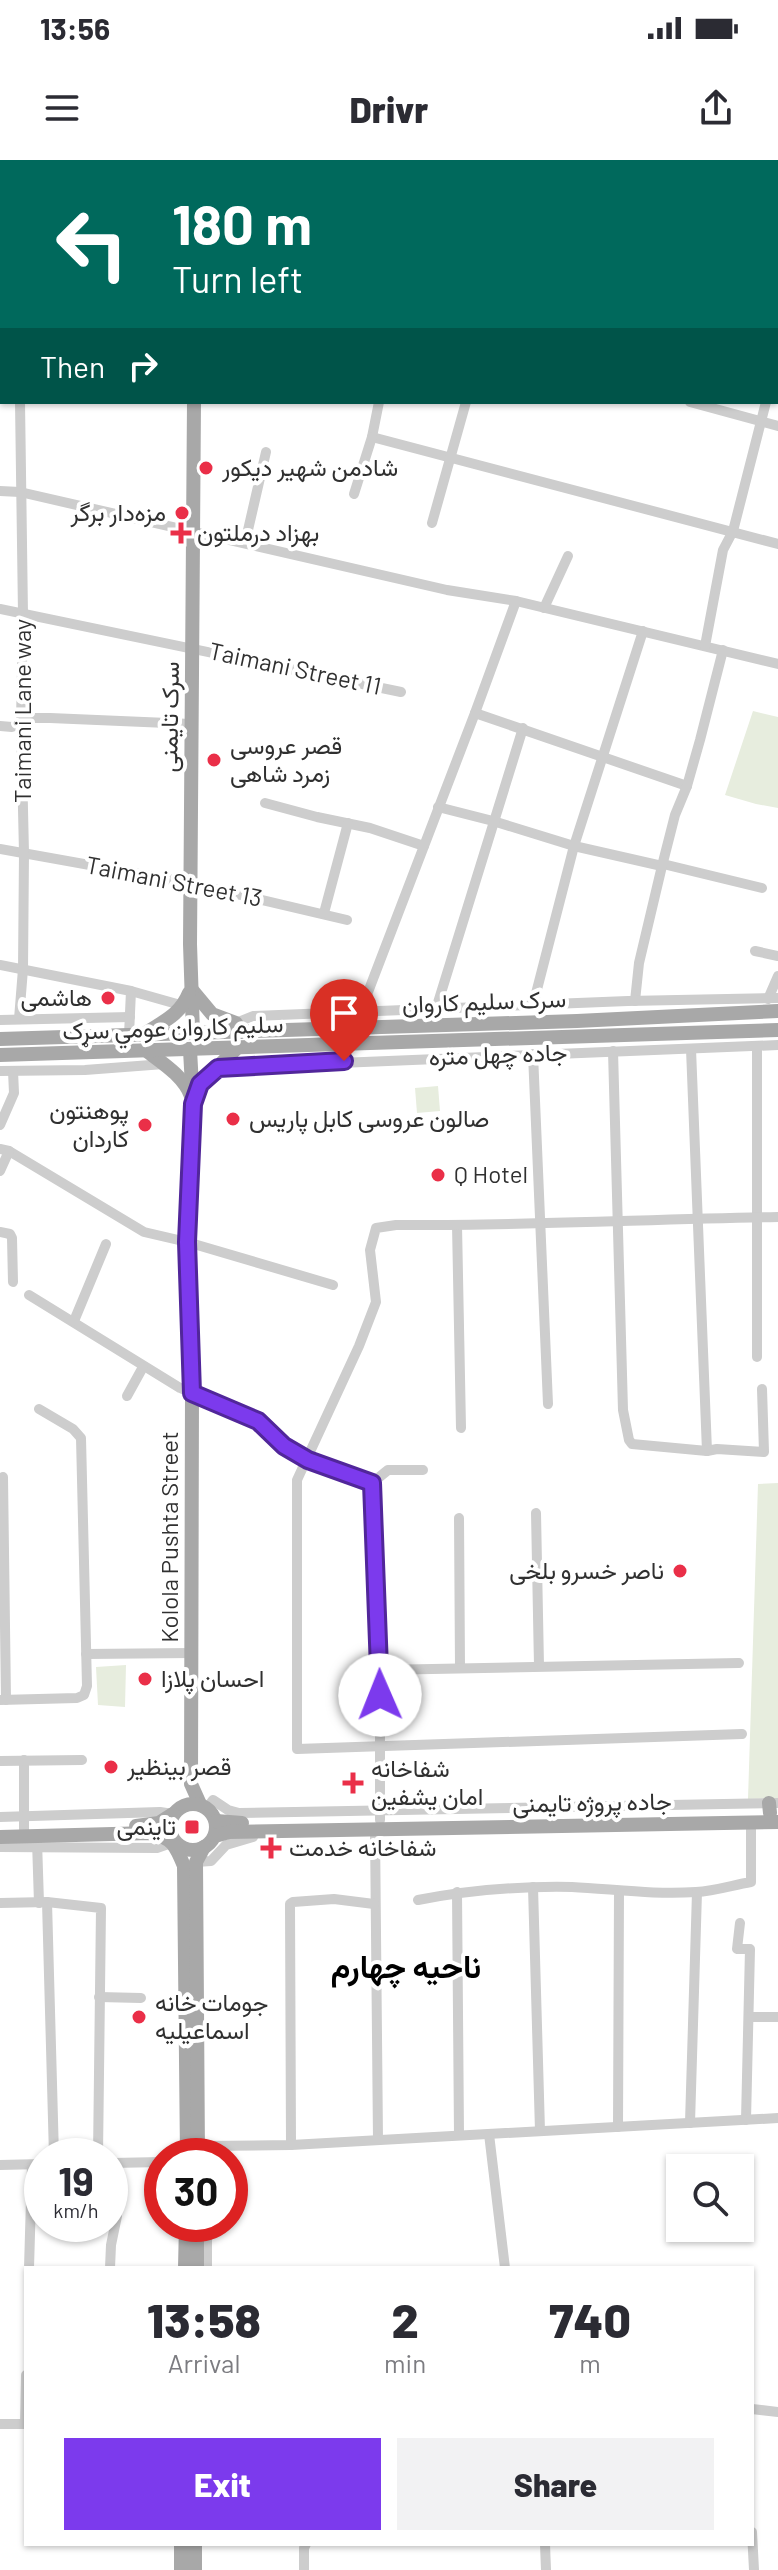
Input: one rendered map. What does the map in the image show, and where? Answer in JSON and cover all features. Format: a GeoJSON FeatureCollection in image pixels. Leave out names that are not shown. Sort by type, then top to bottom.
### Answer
{"type":"FeatureCollection","features":[{"type":"Feature","properties":{"kind":"main road","name":"سرک تایمنی"},"geometry":{"type":"LineString","coordinates":[[193,1033],[190,883],[194,404]]}},
{"type":"Feature","properties":{"kind":"main road"},"geometry":{"type":"LineString","coordinates":[[135,1035],[175,1015],[184,1006],[191,988],[212,1014],[238,1028]]}},
{"type":"Feature","properties":{"kind":"main road","name":"سرک سلیم کاروان"},"geometry":{"type":"LineString","coordinates":[[0,1039],[193,1033],[297,1023],[577,1021],[778,1011]]}},
{"type":"Feature","properties":{"kind":"main road"},"geometry":{"type":"LineString","coordinates":[[577,1021],[578,1037]]}},
{"type":"Feature","properties":{"kind":"main road","name":"سلیم کاروان عومي سړک"},"geometry":{"type":"LineString","coordinates":[[0,1055],[84,1053],[138,1057],[190,1050],[778,1030]]}},
{"type":"Feature","properties":{"kind":"main road"},"geometry":{"type":"LineString","coordinates":[[368,1044],[370,1060]]}},
{"type":"Feature","properties":{"kind":"main road"},"geometry":{"type":"LineString","coordinates":[[193,1104],[200,1084],[236,1049]]}},
{"type":"Feature","properties":{"kind":"main road","name":"Kolola Pushta Street"},"geometry":{"type":"LineString","coordinates":[[190,1050],[193,1104],[187,1242],[192,1393],[191,1784]]}},
{"type":"Feature","properties":{"kind":"main road"},"geometry":{"type":"LineString","coordinates":[[84,1053],[85,1070]]}},
{"type":"Feature","properties":{"kind":"main road"},"geometry":{"type":"LineString","coordinates":[[138,1057],[164,1064],[188,1088],[193,1104]]}},
{"type":"Feature","properties":{"kind":"main road"},"geometry":{"type":"LineString","coordinates":[[191,1784],[170,1829],[184,1866],[198,2138]]}},
{"type":"Feature","properties":{"kind":"main road"},"geometry":{"type":"LineString","coordinates":[[191,1784],[208,1823],[196,1862],[199,2138]]}},
{"type":"Feature","properties":{"kind":"main road"},"geometry":{"type":"LineString","coordinates":[[0,1837],[30,1832],[147,1826],[159,1823],[193,1803],[208,1823]]}},
{"type":"Feature","properties":{"kind":"main road","name":"جاده پروژه تایمنی"},"geometry":{"type":"LineString","coordinates":[[208,1823],[229,1832],[378,1824],[775,1814]]}},
{"type":"Feature","properties":{"kind":"main road","name":"جاده پروژه تایمنی"},"geometry":{"type":"LineString","coordinates":[[378,1824],[751,1826],[775,1814]]}},
{"type":"Feature","properties":{"kind":"main road"},"geometry":{"type":"LineString","coordinates":[[0,1829],[150,1833],[163,1835],[190,1850],[208,1823]]}},
{"type":"Feature","properties":{"kind":"main road"},"geometry":{"type":"LineString","coordinates":[[185,2266],[186,2242]]}},
{"type":"Feature","properties":{"kind":"main road"},"geometry":{"type":"LineString","coordinates":[[197,2242],[197,2266]]}},
{"type":"Feature","properties":{"kind":"main road"},"geometry":{"type":"LineString","coordinates":[[181,2546],[181,2570]]}},
{"type":"Feature","properties":{"kind":"main road"},"geometry":{"type":"LineString","coordinates":[[195,2546],[195,2570]]}},
{"type":"Feature","properties":{"kind":"street","name":"Taimani Lane way"},"geometry":{"type":"LineString","coordinates":[[19,1019],[23,969],[24,853],[20,404]]}},
{"type":"Feature","properties":{"kind":"street"},"geometry":{"type":"LineString","coordinates":[[354,494],[379,404]]}},
{"type":"Feature","properties":{"kind":"street"},"geometry":{"type":"LineString","coordinates":[[432,523],[465,404]]}},
{"type":"Feature","properties":{"kind":"street"},"geometry":{"type":"LineString","coordinates":[[697,404],[778,426]]}},
{"type":"Feature","properties":{"kind":"street"},"geometry":{"type":"LineString","coordinates":[[705,646],[723,550],[733,531],[766,404]]}},
{"type":"Feature","properties":{"kind":"street"},"geometry":{"type":"LineString","coordinates":[[372,437],[778,544]]}},
{"type":"Feature","properties":{"kind":"street"},"geometry":{"type":"LineString","coordinates":[[245,543],[266,452]]}},
{"type":"Feature","properties":{"kind":"street"},"geometry":{"type":"LineString","coordinates":[[0,491],[20,492],[192,530],[447,590],[516,601],[778,664]]}},
{"type":"Feature","properties":{"kind":"street"},"geometry":{"type":"LineString","coordinates":[[544,608],[568,556]]}},
{"type":"Feature","properties":{"kind":"street"},"geometry":{"type":"LineString","coordinates":[[360,1013],[516,601]]}},
{"type":"Feature","properties":{"kind":"street","name":"Taimani Street 11"},"geometry":{"type":"LineString","coordinates":[[0,609],[401,692]]}},
{"type":"Feature","properties":{"kind":"street"},"geometry":{"type":"LineString","coordinates":[[533,1005],[574,846],[643,631]]}},
{"type":"Feature","properties":{"kind":"street"},"geometry":{"type":"LineString","coordinates":[[635,1001],[639,963],[675,815],[687,786],[723,650]]}},
{"type":"Feature","properties":{"kind":"street"},"geometry":{"type":"LineString","coordinates":[[475,713],[687,786]]}},
{"type":"Feature","properties":{"kind":"street"},"geometry":{"type":"LineString","coordinates":[[0,726],[12,727],[21,722],[50,718],[191,724]]}},
{"type":"Feature","properties":{"kind":"street"},"geometry":{"type":"LineString","coordinates":[[436,1009],[523,728]]}},
{"type":"Feature","properties":{"kind":"street"},"geometry":{"type":"LineString","coordinates":[[265,803],[370,828],[424,846]]}},
{"type":"Feature","properties":{"kind":"street"},"geometry":{"type":"LineString","coordinates":[[438,807],[574,846],[762,888]]}},
{"type":"Feature","properties":{"kind":"street"},"geometry":{"type":"LineString","coordinates":[[324,913],[348,823]]}},
{"type":"Feature","properties":{"kind":"street","name":"Taimani Street 13"},"geometry":{"type":"LineString","coordinates":[[0,849],[190,883],[347,920]]}},
{"type":"Feature","properties":{"kind":"street"},"geometry":{"type":"LineString","coordinates":[[755,951],[778,956]]}},
{"type":"Feature","properties":{"kind":"street"},"geometry":{"type":"LineString","coordinates":[[0,965],[131,991],[184,1006]]}},
{"type":"Feature","properties":{"kind":"street"},"geometry":{"type":"LineString","coordinates":[[773,999],[778,976]]}},
{"type":"Feature","properties":{"kind":"street"},"geometry":{"type":"LineString","coordinates":[[131,991],[130,1017],[135,1035]]}},
{"type":"Feature","properties":{"kind":"street","name":"جاده چهل متره"},"geometry":{"type":"LineString","coordinates":[[297,1023],[360,1013],[436,1009],[773,999]]}},
{"type":"Feature","properties":{"kind":"street"},"geometry":{"type":"LineString","coordinates":[[0,1020],[130,1017]]}},
{"type":"Feature","properties":{"kind":"street","name":"جاده چهل متره"},"geometry":{"type":"LineString","coordinates":[[218,1068],[778,1045]]}},
{"type":"Feature","properties":{"kind":"street"},"geometry":{"type":"LineString","coordinates":[[757,1046],[757,1357]]}},
{"type":"Feature","properties":{"kind":"street"},"geometry":{"type":"LineString","coordinates":[[691,1049],[707,1451]]}},
{"type":"Feature","properties":{"kind":"street"},"geometry":{"type":"LineString","coordinates":[[613,1051],[623,1410],[629,1440],[632,1444],[644,1446],[764,1452],[762,1389]]}},
{"type":"Feature","properties":{"kind":"street"},"geometry":{"type":"LineString","coordinates":[[533,1054],[548,1404]]}},
{"type":"Feature","properties":{"kind":"street"},"geometry":{"type":"LineString","coordinates":[[0,1071],[85,1070],[138,1057],[164,1064]]}},
{"type":"Feature","properties":{"kind":"street"},"geometry":{"type":"LineString","coordinates":[[0,1125],[14,1093],[13,1071]]}},
{"type":"Feature","properties":{"kind":"street"},"geometry":{"type":"LineString","coordinates":[[0,1171],[5,1150],[144,1232],[333,1285]]}},
{"type":"Feature","properties":{"kind":"street"},"geometry":{"type":"LineString","coordinates":[[742,1734],[297,1749],[297,1480],[376,1302],[370,1250],[376,1228],[396,1225],[778,1217]]}},
{"type":"Feature","properties":{"kind":"street"},"geometry":{"type":"LineString","coordinates":[[457,1225],[461,1428]]}},
{"type":"Feature","properties":{"kind":"street"},"geometry":{"type":"LineString","coordinates":[[0,1232],[10,1234],[12,1238],[13,1282]]}},
{"type":"Feature","properties":{"kind":"street"},"geometry":{"type":"LineString","coordinates":[[74,1321],[106,1244]]}},
{"type":"Feature","properties":{"kind":"street"},"geometry":{"type":"LineString","coordinates":[[29,1295],[143,1367],[192,1393],[258,1421],[284,1446],[308,1460],[372,1483]]}},
{"type":"Feature","properties":{"kind":"street"},"geometry":{"type":"LineString","coordinates":[[127,1396],[143,1367]]}},
{"type":"Feature","properties":{"kind":"street"},"geometry":{"type":"LineString","coordinates":[[764,1405],[778,1405]]}},
{"type":"Feature","properties":{"kind":"street"},"geometry":{"type":"LineString","coordinates":[[3,1477],[3,1700],[77,1698],[84,1695],[87,1686],[81,1438],[73,1429],[39,1409]]}},
{"type":"Feature","properties":{"kind":"street"},"geometry":{"type":"LineString","coordinates":[[372,1483],[388,1470],[423,1470]]}},
{"type":"Feature","properties":{"kind":"street"},"geometry":{"type":"LineString","coordinates":[[372,1483],[380,1670],[374,1904],[378,2140]]}},
{"type":"Feature","properties":{"kind":"street"},"geometry":{"type":"LineString","coordinates":[[536,1513],[539,1666]]}},
{"type":"Feature","properties":{"kind":"street"},"geometry":{"type":"LineString","coordinates":[[459,1518],[460,1667]]}},
{"type":"Feature","properties":{"kind":"street"},"geometry":{"type":"LineString","coordinates":[[86,1654],[112,1660],[192,1653]]}},
{"type":"Feature","properties":{"kind":"street"},"geometry":{"type":"LineString","coordinates":[[380,1670],[739,1663]]}},
{"type":"Feature","properties":{"kind":"street"},"geometry":{"type":"LineString","coordinates":[[24,1760],[30,1832],[43,1902],[53,2138]]}},
{"type":"Feature","properties":{"kind":"street"},"geometry":{"type":"LineString","coordinates":[[0,1761],[82,1760]]}},
{"type":"Feature","properties":{"kind":"street"},"geometry":{"type":"LineString","coordinates":[[208,1823],[213,1800],[239,1813],[378,1824]]}},
{"type":"Feature","properties":{"kind":"street"},"geometry":{"type":"LineString","coordinates":[[0,1817],[30,1832]]}},
{"type":"Feature","properties":{"kind":"street"},"geometry":{"type":"LineString","coordinates":[[196,1862],[211,1861],[226,1845],[249,1837],[378,1824]]}},
{"type":"Feature","properties":{"kind":"street"},"geometry":{"type":"LineString","coordinates":[[418,1900],[457,1892],[533,1887],[697,1892],[751,1882],[751,1826]]}},
{"type":"Feature","properties":{"kind":"street"},"geometry":{"type":"LineString","coordinates":[[0,1847],[30,1832]]}},
{"type":"Feature","properties":{"kind":"street"},"geometry":{"type":"LineString","coordinates":[[533,1887],[540,2131]]}},
{"type":"Feature","properties":{"kind":"street"},"geometry":{"type":"LineString","coordinates":[[618,2127],[619,1891]]}},
{"type":"Feature","properties":{"kind":"street"},"geometry":{"type":"LineString","coordinates":[[457,1892],[459,2135]]}},
{"type":"Feature","properties":{"kind":"street"},"geometry":{"type":"LineString","coordinates":[[690,2123],[697,1892]]}},
{"type":"Feature","properties":{"kind":"street"},"geometry":{"type":"LineString","coordinates":[[291,2145],[290,1904],[334,1899],[374,1904]]}},
{"type":"Feature","properties":{"kind":"street"},"geometry":{"type":"LineString","coordinates":[[0,1903],[43,1902],[101,1908],[98,2138]]}},
{"type":"Feature","properties":{"kind":"street"},"geometry":{"type":"LineString","coordinates":[[740,1923],[737,1949],[750,1949],[746,2120]]}},
{"type":"Feature","properties":{"kind":"street"},"geometry":{"type":"LineString","coordinates":[[99,1997],[141,1998]]}},
{"type":"Feature","properties":{"kind":"street"},"geometry":{"type":"LineString","coordinates":[[749,2017],[778,2017]]}},
{"type":"Feature","properties":{"kind":"street"},"geometry":{"type":"LineString","coordinates":[[248,2148],[778,2118]]}},
{"type":"Feature","properties":{"kind":"street"},"geometry":{"type":"LineString","coordinates":[[489,2134],[505,2266]]}},
{"type":"Feature","properties":{"kind":"street"},"geometry":{"type":"LineString","coordinates":[[0,2165],[24,2164]]}},
{"type":"Feature","properties":{"kind":"street"},"geometry":{"type":"LineString","coordinates":[[29,2266],[31,2242]]}},
{"type":"Feature","properties":{"kind":"street"},"geometry":{"type":"LineString","coordinates":[[110,2266],[112,2242]]}},
{"type":"Feature","properties":{"kind":"street"},"geometry":{"type":"LineString","coordinates":[[207,2242],[207,2266]]}},
{"type":"Feature","properties":{"kind":"street"},"geometry":{"type":"LineString","coordinates":[[754,2409],[778,2412]]}},
{"type":"Feature","properties":{"kind":"street"},"geometry":{"type":"LineString","coordinates":[[0,2424],[24,2424]]}},
{"type":"Feature","properties":{"kind":"street"},"geometry":{"type":"LineString","coordinates":[[304,2570],[305,2546]]}},
{"type":"Feature","properties":{"kind":"street"},"geometry":{"type":"LineString","coordinates":[[545,2546],[546,2570]]}},
{"type":"Feature","properties":{"kind":"street"},"geometry":{"type":"LineString","coordinates":[[753,2546],[754,2570]]}},
{"type":"Feature","properties":{"kind":"green space"},"geometry":{"type":"Polygon","coordinates":[[[753,711],[778,717],[778,808],[725,795],[753,711]]]}},
{"type":"Feature","properties":{"kind":"green space"},"geometry":{"type":"Polygon","coordinates":[[[438,1086],[440,1111],[417,1113],[415,1088],[438,1086]]]}},
{"type":"Feature","properties":{"kind":"green space"},"geometry":{"type":"Polygon","coordinates":[[[778,1483],[778,1798],[748,1799],[758,1484],[778,1483]]]}},
{"type":"Feature","properties":{"kind":"green space"},"geometry":{"type":"Polygon","coordinates":[[[126,1665],[125,1707],[98,1705],[96,1667],[126,1665]]]}},
{"type":"Feature","properties":{"kind":"place","name":"شادمن شهیر دیکور"},"geometry":{"type":"Point","coordinates":[206,468]}},
{"type":"Feature","properties":{"kind":"place","name":"مزه‌دار برگر"},"geometry":{"type":"Point","coordinates":[182,513]}},
{"type":"Feature","properties":{"kind":"place","name":"بهزاد درملتون"},"geometry":{"type":"Point","coordinates":[181,533]}},
{"type":"Feature","properties":{"kind":"place","name":"قصر عروسی زمرد شاهی"},"geometry":{"type":"Point","coordinates":[214,760]}},
{"type":"Feature","properties":{"kind":"place","name":"هاشمی"},"geometry":{"type":"Point","coordinates":[108,998]}},
{"type":"Feature","properties":{"kind":"place","name":"صالون عروسی کابل پاریس"},"geometry":{"type":"Point","coordinates":[233,1119]}},
{"type":"Feature","properties":{"kind":"place","name":"پوهنتون کاردان"},"geometry":{"type":"Point","coordinates":[145,1125]}},
{"type":"Feature","properties":{"kind":"place","name":"Q Hotel"},"geometry":{"type":"Point","coordinates":[438,1175]}},
{"type":"Feature","properties":{"kind":"place","name":"ناصر خسرو بلخی"},"geometry":{"type":"Point","coordinates":[680,1571]}},
{"type":"Feature","properties":{"kind":"place","name":"احسان پلازا"},"geometry":{"type":"Point","coordinates":[145,1679]}},
{"type":"Feature","properties":{"kind":"place","name":"قصر بینظیر"},"geometry":{"type":"Point","coordinates":[111,1767]}},
{"type":"Feature","properties":{"kind":"place","name":"شفاخانه امان یشفین"},"geometry":{"type":"Point","coordinates":[353,1783]}},
{"type":"Feature","properties":{"kind":"place","name":"تاینمی"},"geometry":{"type":"Point","coordinates":[192,1827]}},
{"type":"Feature","properties":{"kind":"place","name":"شفاخانه خدمت"},"geometry":{"type":"Point","coordinates":[271,1848]}},
{"type":"Feature","properties":{"kind":"place","name":"جومات خانه اسماعيليه"},"geometry":{"type":"Point","coordinates":[139,2017]}},
{"type":"Feature","properties":{"kind":"district","name":"ناحیه چهارم"},"geometry":{"type":"Point","coordinates":[406,1967]}},
{"type":"Feature","properties":{"kind":"route"},"geometry":{"type":"LineString","coordinates":[[344,1061],[218,1068],[200,1084],[193,1104],[187,1242],[192,1393],[258,1421],[284,1446],[308,1460],[372,1483],[380,1695]]}}]}
